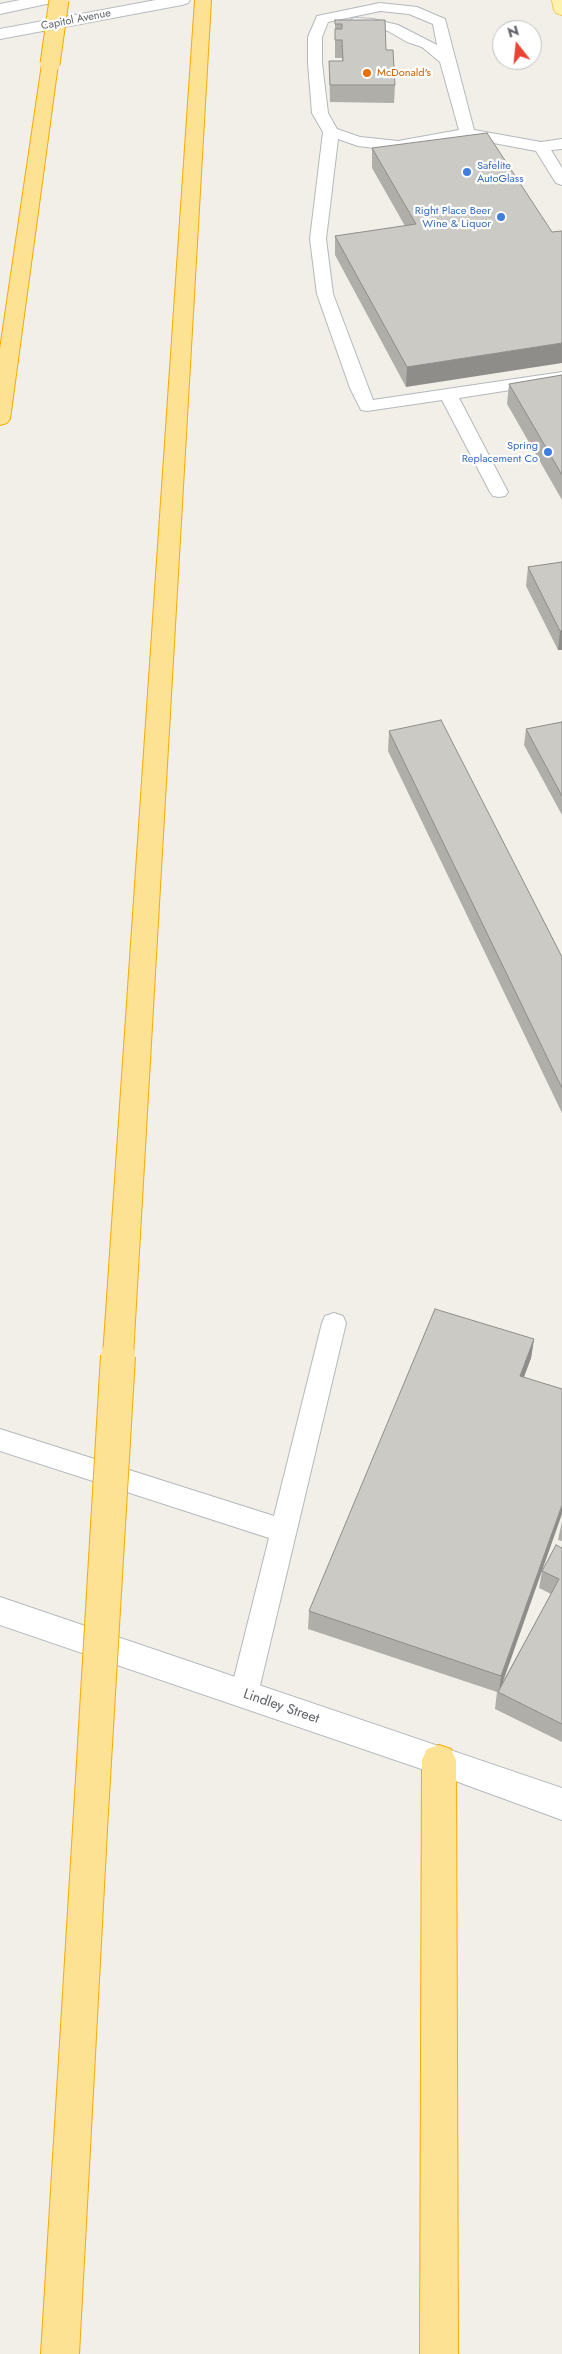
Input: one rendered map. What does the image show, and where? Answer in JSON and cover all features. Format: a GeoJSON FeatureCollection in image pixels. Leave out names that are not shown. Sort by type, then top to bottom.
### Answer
{"type":"FeatureCollection","features":[{"type":"Feature","properties":{"kind":"highway"},"geometry":{"type":"LineString","coordinates":[[0,419],[59,0]]}},
{"type":"Feature","properties":{"kind":"highway"},"geometry":{"type":"LineString","coordinates":[[60,2354],[118,1356],[203,0]]}},
{"type":"Feature","properties":{"kind":"highway"},"geometry":{"type":"LineString","coordinates":[[439,1760],[439,2354]]}},
{"type":"Feature","properties":{"kind":"main road","name":"Capitol Avenue"},"geometry":{"type":"LineString","coordinates":[[0,9],[45,0]]}},
{"type":"Feature","properties":{"kind":"main road","name":"Capitol Avenue"},"geometry":{"type":"LineString","coordinates":[[0,34],[182,0]]}},
{"type":"Feature","properties":{"kind":"main road"},"geometry":{"type":"LineString","coordinates":[[560,0],[562,10]]}},
{"type":"Feature","properties":{"kind":"main road","name":"Lindley Street"},"geometry":{"type":"LineString","coordinates":[[0,1611],[439,1760],[562,1804]]}},
{"type":"Feature","properties":{"kind":"lane"},"geometry":{"type":"LineString","coordinates":[[467,133],[447,60],[440,22],[412,10],[380,7],[322,19],[315,37],[315,63],[320,113],[331,132],[318,239],[325,294],[359,388],[367,406],[562,377]]}},
{"type":"Feature","properties":{"kind":"lane"},"geometry":{"type":"LineString","coordinates":[[315,63],[325,36],[345,22],[374,23],[393,28],[412,39],[427,44],[447,60]]}},
{"type":"Feature","properties":{"kind":"lane"},"geometry":{"type":"LineString","coordinates":[[331,132],[358,142],[398,146],[467,133],[541,147],[562,144]]}},
{"type":"Feature","properties":{"kind":"lane"},"geometry":{"type":"LineString","coordinates":[[541,147],[562,180]]}},
{"type":"Feature","properties":{"kind":"lane"},"geometry":{"type":"LineString","coordinates":[[448,394],[499,492]]}},
{"type":"Feature","properties":{"kind":"lane"},"geometry":{"type":"LineString","coordinates":[[244,1694],[334,1323]]}},
{"type":"Feature","properties":{"kind":"lane"},"geometry":{"type":"LineString","coordinates":[[0,1440],[284,1531]]}},
{"type":"Feature","properties":{"kind":"building","name":"McDonald's"},"geometry":{"type":"Polygon","coordinates":[[[335,20],[385,20],[386,50],[393,50],[395,85],[330,85],[329,61],[343,61],[342,40],[335,40],[335,29],[342,29],[342,24],[335,24],[335,20]]]}},
{"type":"Feature","properties":{"kind":"building"},"geometry":{"type":"Polygon","coordinates":[[[487,133],[552,232],[562,231],[562,343],[407,367],[335,236],[416,224],[372,148],[487,133]]]}},
{"type":"Feature","properties":{"kind":"building"},"geometry":{"type":"Polygon","coordinates":[[[562,375],[562,475],[509,384],[562,375]]]}},
{"type":"Feature","properties":{"kind":"building"},"geometry":{"type":"Polygon","coordinates":[[[562,562],[562,631],[560,631],[528,567],[562,562]]]}},
{"type":"Feature","properties":{"kind":"building"},"geometry":{"type":"Polygon","coordinates":[[[441,720],[562,957],[562,1088],[389,731],[441,720]]]}},
{"type":"Feature","properties":{"kind":"building"},"geometry":{"type":"Polygon","coordinates":[[[562,722],[562,796],[526,729],[562,722]]]}},
{"type":"Feature","properties":{"kind":"building"},"geometry":{"type":"Polygon","coordinates":[[[435,1309],[534,1339],[520,1376],[562,1389],[562,1505],[501,1676],[309,1611],[435,1309]]]}},
{"type":"Feature","properties":{"kind":"building"},"geometry":{"type":"Polygon","coordinates":[[[556,1545],[562,1548],[562,1724],[498,1692],[559,1579],[542,1571],[556,1545]]]}},
{"type":"Feature","properties":{"kind":"place","name":"McDonald's"},"geometry":{"type":"Point","coordinates":[367,73]}},
{"type":"Feature","properties":{"kind":"place","name":"Safelite AutoGlass"},"geometry":{"type":"Point","coordinates":[467,172]}},
{"type":"Feature","properties":{"kind":"place","name":"Right Place Beer Wine & Liquor"},"geometry":{"type":"Point","coordinates":[501,217]}},
{"type":"Feature","properties":{"kind":"place","name":"Spring Replacement Co"},"geometry":{"type":"Point","coordinates":[548,452]}}]}
